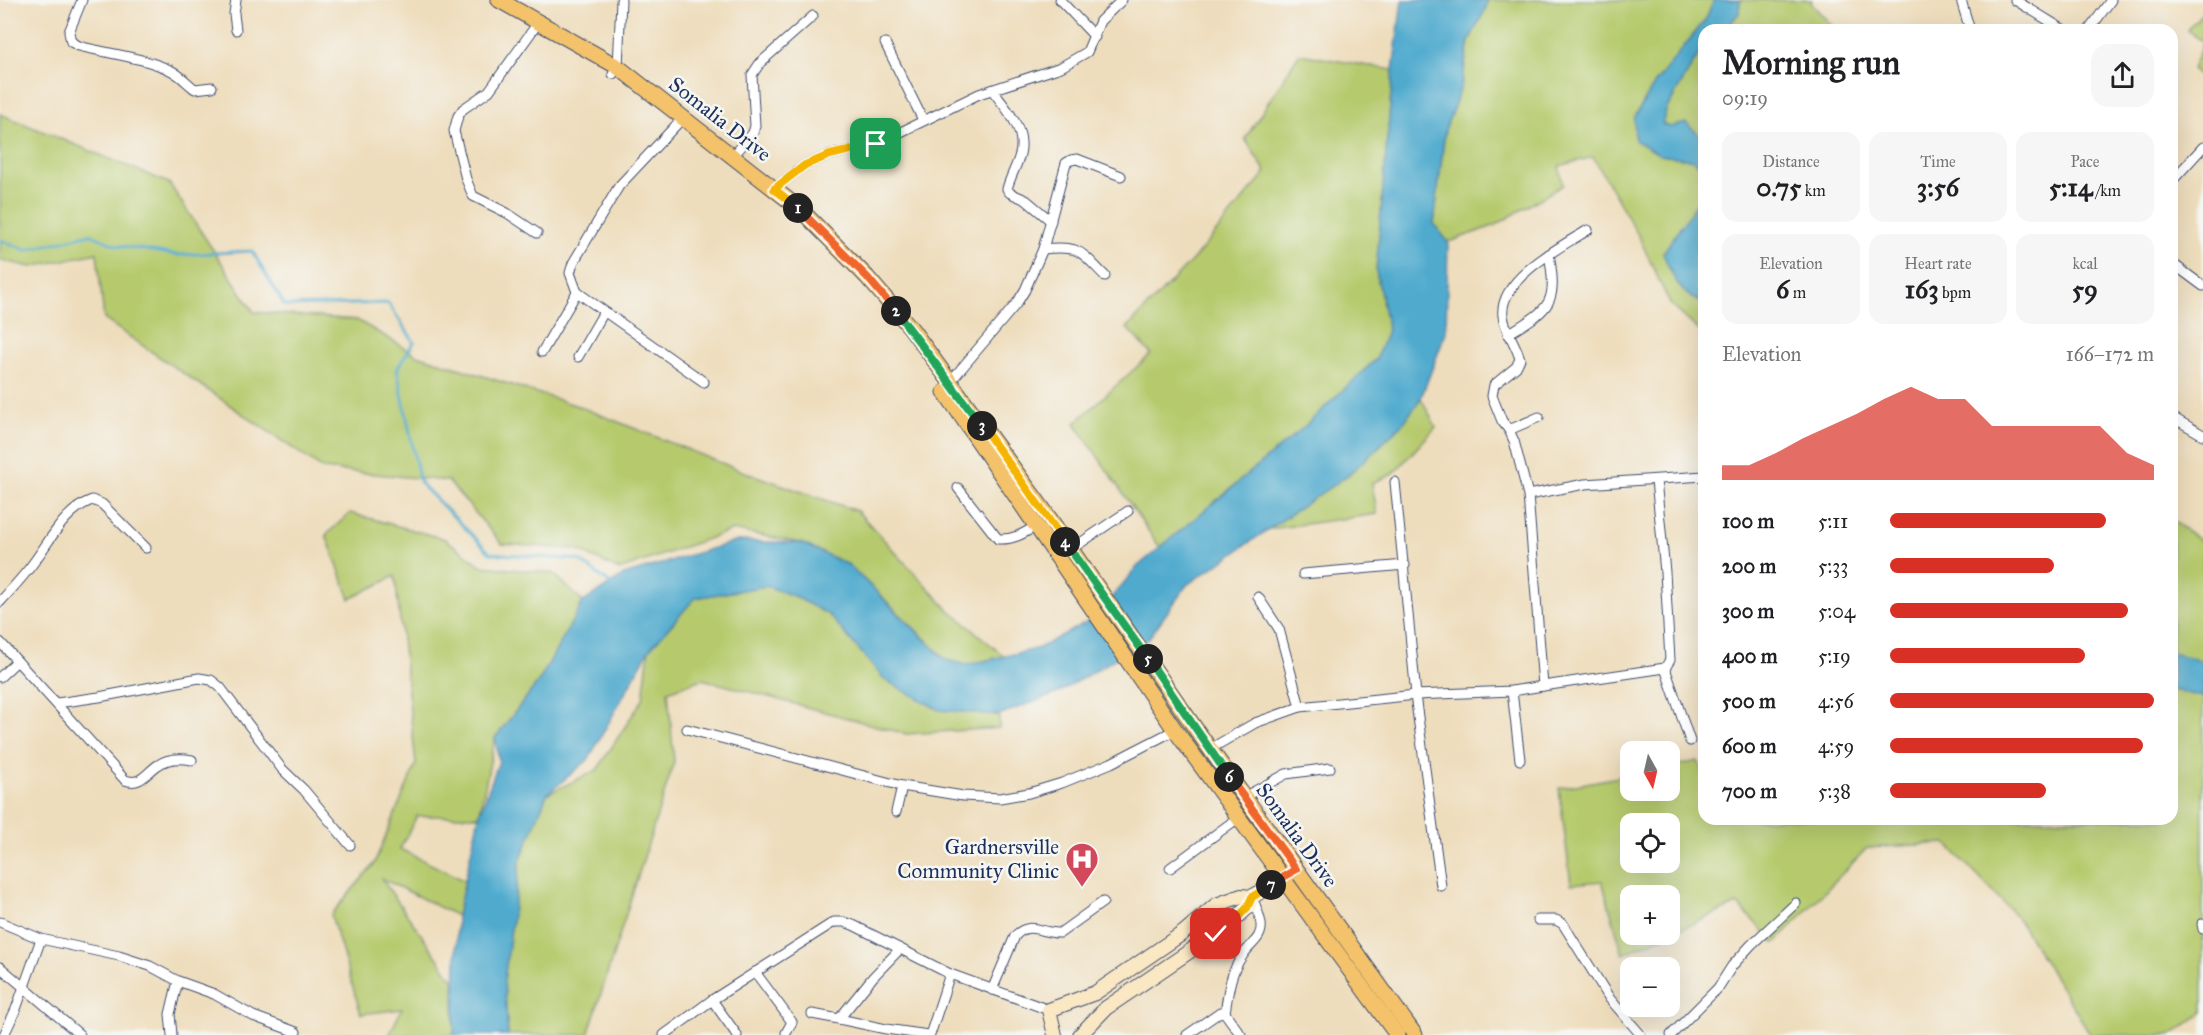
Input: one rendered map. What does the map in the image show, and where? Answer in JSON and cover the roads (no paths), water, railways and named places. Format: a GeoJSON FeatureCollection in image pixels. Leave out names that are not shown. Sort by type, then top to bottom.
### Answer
{"type":"FeatureCollection","features":[{"type":"Feature","properties":{"kind":"main road","name":"Somalia Drive"},"geometry":{"type":"LineString","coordinates":[[484,0],[615,70],[776,198],[857,279],[905,337],[1175,730],[1396,1035]]}},
{"type":"Feature","properties":{"kind":"main road","name":"Somalia Drive"},"geometry":{"type":"LineString","coordinates":[[499,0],[615,70],[734,155],[801,210],[867,277],[910,327],[950,382],[1415,1035]]}},
{"type":"Feature","properties":{"kind":"street"},"geometry":{"type":"LineString","coordinates":[[82,0],[69,32],[70,42],[175,72],[195,89],[212,87]]}},
{"type":"Feature","properties":{"kind":"street"},"geometry":{"type":"LineString","coordinates":[[236,0],[234,14],[236,30]]}},
{"type":"Feature","properties":{"kind":"street"},"geometry":{"type":"LineString","coordinates":[[615,70],[621,0]]}},
{"type":"Feature","properties":{"kind":"street"},"geometry":{"type":"LineString","coordinates":[[1060,0],[1095,37]]}},
{"type":"Feature","properties":{"kind":"street"},"geometry":{"type":"LineString","coordinates":[[774,189],[805,165],[830,155],[876,144],[979,94],[1061,67],[1087,52],[1100,21],[1122,0]]}},
{"type":"Feature","properties":{"kind":"street"},"geometry":{"type":"LineString","coordinates":[[1960,0],[1968,24]]}},
{"type":"Feature","properties":{"kind":"street"},"geometry":{"type":"LineString","coordinates":[[2014,0],[2054,24]]}},
{"type":"Feature","properties":{"kind":"street"},"geometry":{"type":"LineString","coordinates":[[2093,24],[2111,0]]}},
{"type":"Feature","properties":{"kind":"street"},"geometry":{"type":"LineString","coordinates":[[734,155],[753,133],[755,126],[752,75],[760,63],[813,16]]}},
{"type":"Feature","properties":{"kind":"street"},"geometry":{"type":"LineString","coordinates":[[535,27],[489,91],[463,109],[458,116],[454,131],[466,179],[473,196],[515,218],[537,233]]}},
{"type":"Feature","properties":{"kind":"street"},"geometry":{"type":"LineString","coordinates":[[885,43],[923,120]]}},
{"type":"Feature","properties":{"kind":"street"},"geometry":{"type":"LineString","coordinates":[[993,91],[1016,123],[1021,141],[1020,153],[1007,189],[1010,193],[1026,200],[1051,221]]}},
{"type":"Feature","properties":{"kind":"street"},"geometry":{"type":"LineString","coordinates":[[678,122],[619,186],[573,263],[570,273],[577,292],[704,382]]}},
{"type":"Feature","properties":{"kind":"street"},"geometry":{"type":"LineString","coordinates":[[2178,174],[2203,147]]}},
{"type":"Feature","properties":{"kind":"street"},"geometry":{"type":"LineString","coordinates":[[950,382],[1017,303],[1025,290],[1043,249],[1066,164],[1077,159],[1120,176]]}},
{"type":"Feature","properties":{"kind":"street"},"geometry":{"type":"LineString","coordinates":[[1543,686],[1528,495],[1509,429],[1502,421],[1492,396],[1494,385],[1516,367],[1520,359],[1508,333],[1503,314],[1506,294],[1513,283],[1549,254],[1588,230]]}},
{"type":"Feature","properties":{"kind":"street"},"geometry":{"type":"LineString","coordinates":[[1043,249],[1062,247],[1080,250],[1105,276]]}},
{"type":"Feature","properties":{"kind":"street"},"geometry":{"type":"LineString","coordinates":[[1508,333],[1528,321],[1548,304],[1553,295],[1549,254]]}},
{"type":"Feature","properties":{"kind":"street"},"geometry":{"type":"LineString","coordinates":[[2178,267],[2203,286]]}},
{"type":"Feature","properties":{"kind":"street"},"geometry":{"type":"LineString","coordinates":[[542,352],[577,292]]}},
{"type":"Feature","properties":{"kind":"street"},"geometry":{"type":"LineString","coordinates":[[578,357],[604,312]]}},
{"type":"Feature","properties":{"kind":"street"},"geometry":{"type":"LineString","coordinates":[[1509,429],[1539,417]]}},
{"type":"Feature","properties":{"kind":"street"},"geometry":{"type":"LineString","coordinates":[[2178,420],[2203,435]]}},
{"type":"Feature","properties":{"kind":"street"},"geometry":{"type":"LineString","coordinates":[[1528,495],[1585,484],[1698,476]]}},
{"type":"Feature","properties":{"kind":"street"},"geometry":{"type":"LineString","coordinates":[[1210,749],[1255,723],[1300,707],[1416,695],[1512,691],[1665,668],[1670,660],[1665,572],[1656,480]]}},
{"type":"Feature","properties":{"kind":"street"},"geometry":{"type":"LineString","coordinates":[[1395,482],[1405,565],[1409,635],[1441,886]]}},
{"type":"Feature","properties":{"kind":"street"},"geometry":{"type":"LineString","coordinates":[[958,488],[998,539],[1008,540],[1017,537],[1036,526]]}},
{"type":"Feature","properties":{"kind":"street"},"geometry":{"type":"LineString","coordinates":[[0,602],[32,565],[57,528],[85,503],[92,500],[102,504],[146,548]]}},
{"type":"Feature","properties":{"kind":"street"},"geometry":{"type":"LineString","coordinates":[[1070,550],[1128,511]]}},
{"type":"Feature","properties":{"kind":"street"},"geometry":{"type":"LineString","coordinates":[[1303,574],[1405,565]]}},
{"type":"Feature","properties":{"kind":"street"},"geometry":{"type":"LineString","coordinates":[[1258,597],[1279,629],[1300,707]]}},
{"type":"Feature","properties":{"kind":"street"},"geometry":{"type":"LineString","coordinates":[[0,642],[129,782],[140,780],[166,761],[192,760]]}},
{"type":"Feature","properties":{"kind":"street"},"geometry":{"type":"LineString","coordinates":[[0,677],[17,662]]}},
{"type":"Feature","properties":{"kind":"street"},"geometry":{"type":"LineString","coordinates":[[1665,668],[1690,741]]}},
{"type":"Feature","properties":{"kind":"street"},"geometry":{"type":"LineString","coordinates":[[57,703],[107,696],[190,679],[211,680],[220,687],[282,769],[304,790],[350,845]]}},
{"type":"Feature","properties":{"kind":"street"},"geometry":{"type":"LineString","coordinates":[[1512,691],[1520,760]]}},
{"type":"Feature","properties":{"kind":"street"},"geometry":{"type":"LineString","coordinates":[[687,729],[902,786],[963,796],[1000,798],[1029,793],[1062,783],[1111,763],[1175,730]]}},
{"type":"Feature","properties":{"kind":"street"},"geometry":{"type":"LineString","coordinates":[[1244,797],[1286,774],[1330,768]]}},
{"type":"Feature","properties":{"kind":"street"},"geometry":{"type":"LineString","coordinates":[[896,812],[902,786]]}},
{"type":"Feature","properties":{"kind":"street"},"geometry":{"type":"LineString","coordinates":[[1170,868],[1238,818]]}},
{"type":"Feature","properties":{"kind":"street"},"geometry":{"type":"LineString","coordinates":[[1080,1035],[1106,1008],[1194,949],[1239,916],[1247,908],[1252,897],[1296,869]]}},
{"type":"Feature","properties":{"kind":"street"},"geometry":{"type":"LineString","coordinates":[[664,1035],[712,999],[834,922],[853,925],[951,974],[1049,1010],[1095,993],[1183,933],[1216,905],[1240,896],[1252,897]]}},
{"type":"Feature","properties":{"kind":"street"},"geometry":{"type":"LineString","coordinates":[[1241,1035],[1225,1013],[1231,979],[1242,955],[1258,939],[1261,932],[1262,924],[1252,897]]}},
{"type":"Feature","properties":{"kind":"street"},"geometry":{"type":"LineString","coordinates":[[992,990],[1015,936],[1021,930],[1028,927],[1053,934],[1060,933],[1103,902]]}},
{"type":"Feature","properties":{"kind":"street"},"geometry":{"type":"LineString","coordinates":[[1671,1035],[1718,988],[1732,966],[1751,945],[1796,903]]}},
{"type":"Feature","properties":{"kind":"street"},"geometry":{"type":"LineString","coordinates":[[1538,920],[1556,920],[1563,924],[1610,999],[1641,1035]]}},
{"type":"Feature","properties":{"kind":"street"},"geometry":{"type":"LineString","coordinates":[[0,922],[41,939],[119,956],[150,966],[178,981],[214,994],[253,1016],[296,1032]]}},
{"type":"Feature","properties":{"kind":"street"},"geometry":{"type":"LineString","coordinates":[[1183,933],[1194,949]]}},
{"type":"Feature","properties":{"kind":"street"},"geometry":{"type":"LineString","coordinates":[[4,1035],[24,989],[41,939]]}},
{"type":"Feature","properties":{"kind":"street"},"geometry":{"type":"LineString","coordinates":[[839,1019],[873,977],[900,949]]}},
{"type":"Feature","properties":{"kind":"street"},"geometry":{"type":"LineString","coordinates":[[0,967],[80,1035]]}},
{"type":"Feature","properties":{"kind":"street"},"geometry":{"type":"LineString","coordinates":[[755,972],[792,1022],[786,1033]]}},
{"type":"Feature","properties":{"kind":"street"},"geometry":{"type":"LineString","coordinates":[[812,1014],[885,1032],[929,1035],[951,974]]}},
{"type":"Feature","properties":{"kind":"street"},"geometry":{"type":"LineString","coordinates":[[172,1035],[170,1014],[178,981]]}},
{"type":"Feature","properties":{"kind":"street"},"geometry":{"type":"LineString","coordinates":[[1095,993],[1106,1008]]}},
{"type":"Feature","properties":{"kind":"street"},"geometry":{"type":"LineString","coordinates":[[712,999],[737,1035]]}},
{"type":"Feature","properties":{"kind":"street"},"geometry":{"type":"LineString","coordinates":[[1049,1010],[1055,1035]]}},
{"type":"Feature","properties":{"kind":"street"},"geometry":{"type":"LineString","coordinates":[[1186,1035],[1220,1012],[1225,1013]]}},
{"type":"Feature","properties":{"kind":"water"},"geometry":{"type":"Polygon","coordinates":[[[1402,0],[1487,0],[1486,8],[1469,41],[1461,87],[1445,130],[1434,224],[1448,242],[1446,332],[1421,398],[1405,421],[1351,473],[1187,585],[1148,639],[1058,693],[999,715],[939,710],[885,680],[829,615],[794,596],[766,586],[695,598],[649,650],[588,760],[547,794],[520,861],[504,981],[508,1035],[454,1035],[457,916],[479,816],[499,761],[495,738],[539,681],[583,602],[624,575],[737,541],[801,543],[849,565],[946,660],[967,665],[1039,648],[1094,618],[1138,566],[1304,427],[1376,359],[1388,329],[1376,271],[1393,70],[1402,0]]]}},
{"type":"Feature","properties":{"kind":"water"},"geometry":{"type":"Polygon","coordinates":[[[1714,0],[1740,0],[1739,13],[1730,24],[1702,24],[1714,0]]]}},
{"type":"Feature","properties":{"kind":"water"},"geometry":{"type":"Polygon","coordinates":[[[1698,29],[1698,55],[1667,108],[1662,124],[1670,127],[1686,123],[1698,134],[1698,164],[1691,159],[1660,155],[1635,140],[1634,118],[1655,83],[1698,29]]]}},
{"type":"Feature","properties":{"kind":"water"},"geometry":{"type":"Polygon","coordinates":[[[1698,202],[1698,300],[1689,296],[1683,290],[1673,276],[1663,253],[1698,202]]]}},
{"type":"Feature","properties":{"kind":"water"},"geometry":{"type":"Polygon","coordinates":[[[2178,655],[2203,661],[2203,697],[2178,691],[2178,655]]]}},
{"type":"Feature","properties":{"kind":"waterway"},"geometry":{"type":"LineString","coordinates":[[0,240],[27,250],[90,234],[115,245],[177,255],[252,251],[285,306],[388,303],[414,342],[397,369],[420,483],[490,553],[579,560],[612,585]]}},
{"type":"Feature","properties":{"kind":"place","name":"Gardnersville Community Clinic"},"geometry":{"type":"Point","coordinates":[1082,888]}}]}
